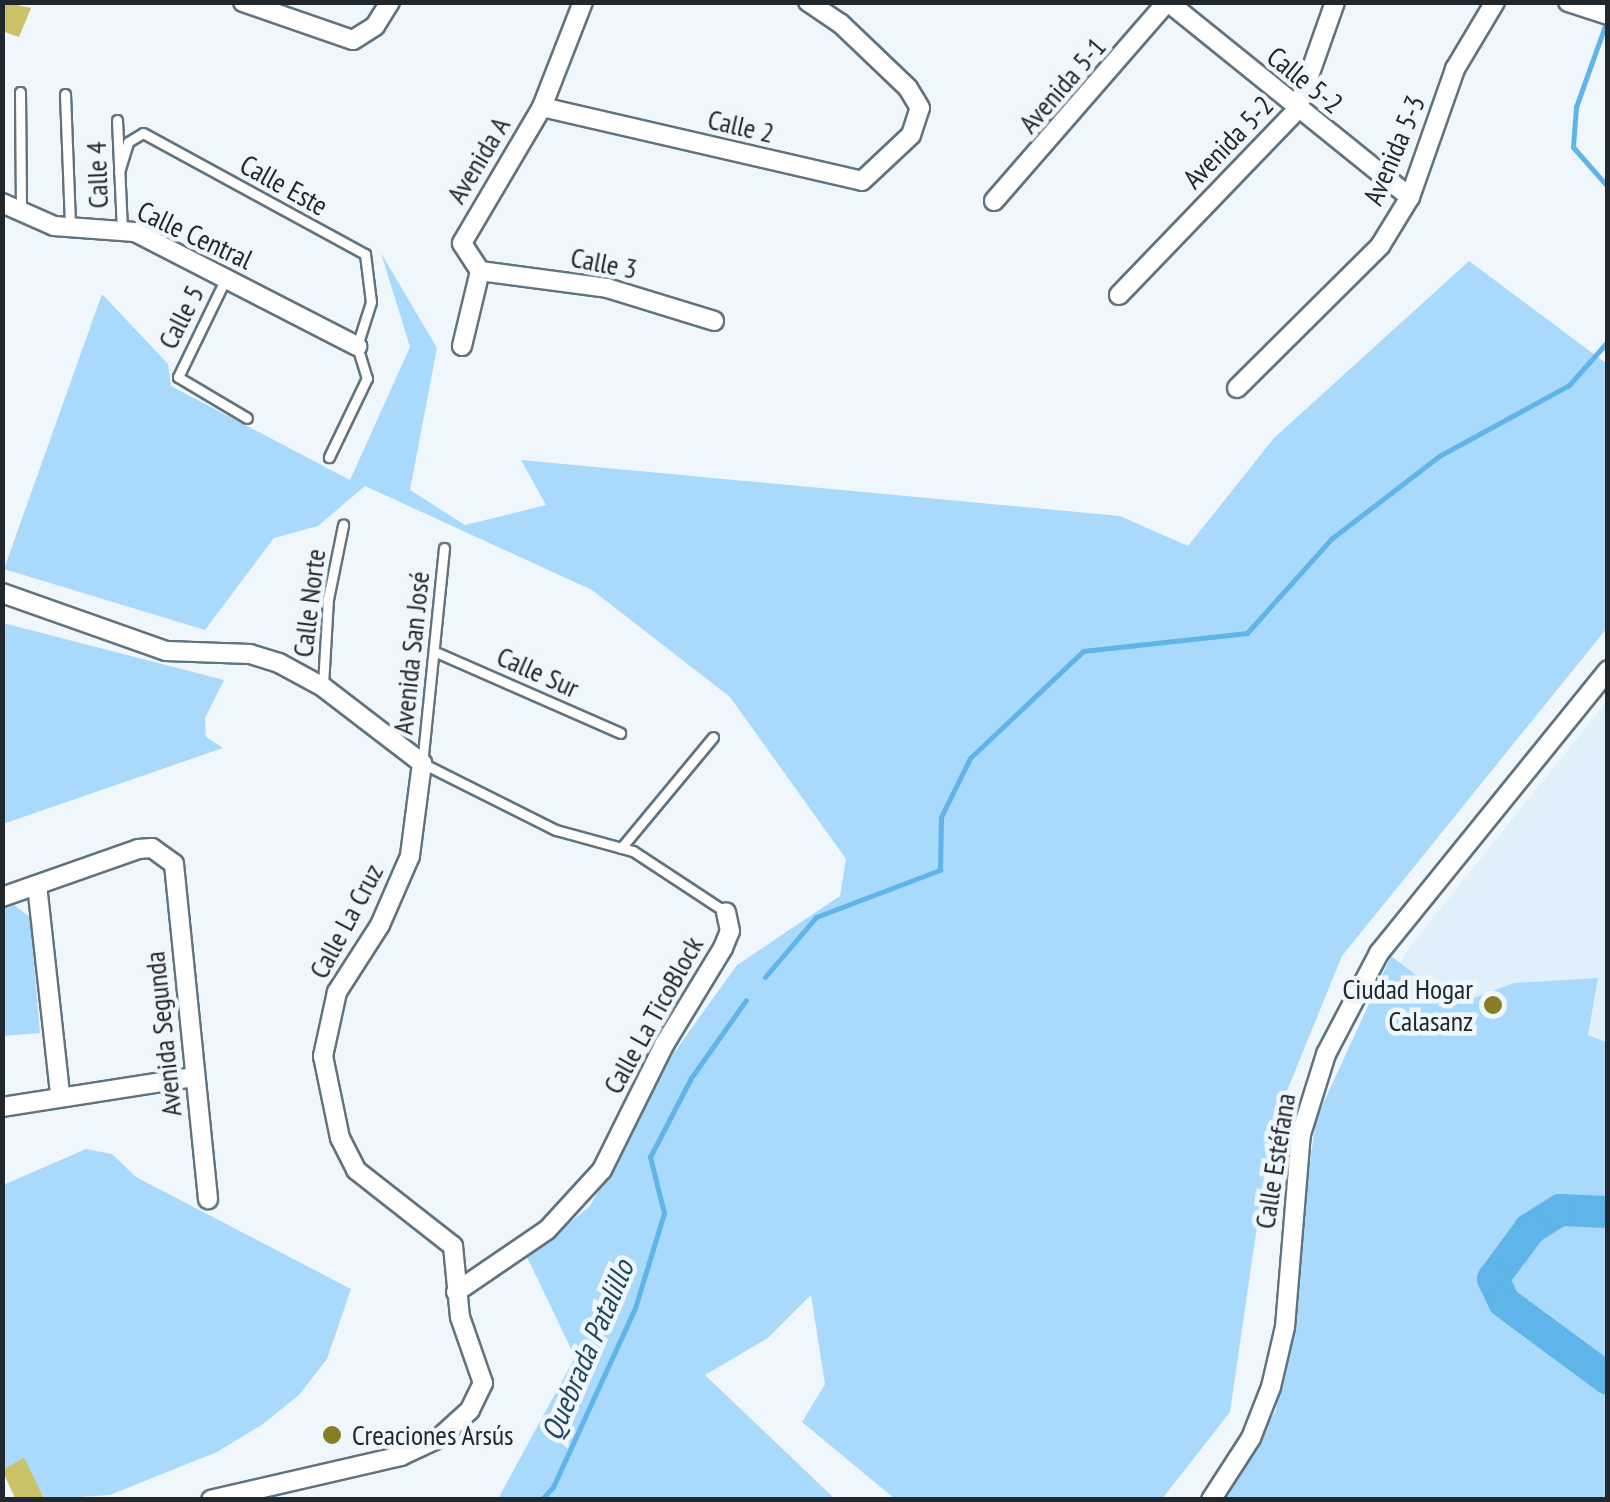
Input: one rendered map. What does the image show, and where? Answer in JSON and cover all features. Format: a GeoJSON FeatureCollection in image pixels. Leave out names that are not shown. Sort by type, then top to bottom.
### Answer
{"type":"FeatureCollection","features":[{"type":"Feature","properties":{"kind":"street"},"geometry":{"type":"LineString","coordinates":[[243,2],[353,40],[375,26],[390,2]]}},
{"type":"Feature","properties":{"kind":"street","name":"Avenida A"},"geometry":{"type":"LineString","coordinates":[[462,346],[480,271],[462,243],[542,107],[582,2]]}},
{"type":"Feature","properties":{"kind":"street","name":"Calle 2"},"geometry":{"type":"LineString","coordinates":[[542,107],[862,182],[910,135],[920,108],[908,88],[841,24],[808,2]]}},
{"type":"Feature","properties":{"kind":"street","name":"Calle 5-2"},"geometry":{"type":"LineString","coordinates":[[1168,2],[1297,110],[1410,197]]}},
{"type":"Feature","properties":{"kind":"street","name":"Avenida 5-1"},"geometry":{"type":"LineString","coordinates":[[994,200],[1168,2]]}},
{"type":"Feature","properties":{"kind":"street","name":"Avenida 5-2"},"geometry":{"type":"LineString","coordinates":[[1119,295],[1297,110],[1334,2]]}},
{"type":"Feature","properties":{"kind":"street","name":"Avenida 5-3"},"geometry":{"type":"LineString","coordinates":[[1237,388],[1358,274],[1410,197],[1455,69],[1495,2]]}},
{"type":"Feature","properties":{"kind":"street"},"geometry":{"type":"LineString","coordinates":[[1568,2],[1608,15]]}},
{"type":"Feature","properties":{"kind":"street","name":"Calle Central"},"geometry":{"type":"LineString","coordinates":[[2,203],[21,213],[70,227],[122,229],[357,346]]}},
{"type":"Feature","properties":{"kind":"street","name":"Calle 3"},"geometry":{"type":"LineString","coordinates":[[480,271],[608,288],[714,321]]}},
{"type":"Feature","properties":{"kind":"street"},"geometry":{"type":"LineString","coordinates":[[2,593],[166,651],[250,654],[323,688],[422,763]]}},
{"type":"Feature","properties":{"kind":"street","name":"Calle Estéfana"},"geometry":{"type":"LineString","coordinates":[[1211,1500],[1251,1438],[1271,1387],[1285,1328],[1302,1134],[1326,1054],[1379,954],[1605,679]]}},
{"type":"Feature","properties":{"kind":"street","name":"Calle La Cruz"},"geometry":{"type":"LineString","coordinates":[[212,1500],[401,1456],[439,1438],[470,1410],[483,1383],[456,1292],[457,1261],[445,1235],[356,1170],[340,1138],[323,1056],[337,992],[398,891],[410,856],[422,763]]}},
{"type":"Feature","properties":{"kind":"street","name":"Avenida Segunda"},"geometry":{"type":"LineString","coordinates":[[36,885],[138,849],[152,848],[174,864],[208,1199]]}},
{"type":"Feature","properties":{"kind":"street"},"geometry":{"type":"LineString","coordinates":[[2,896],[36,885],[60,1093]]}},
{"type":"Feature","properties":{"kind":"street","name":"Calle La TicoBlock"},"geometry":{"type":"LineString","coordinates":[[456,1292],[548,1230],[602,1170],[664,1045],[723,948],[730,930],[726,912]]}},
{"type":"Feature","properties":{"kind":"street"},"geometry":{"type":"LineString","coordinates":[[2,1107],[60,1093],[194,1077]]}},
{"type":"Feature","properties":{"kind":"lane"},"geometry":{"type":"LineString","coordinates":[[20,92],[21,213]]}},
{"type":"Feature","properties":{"kind":"lane"},"geometry":{"type":"LineString","coordinates":[[65,94],[70,227]]}},
{"type":"Feature","properties":{"kind":"lane","name":"Calle 4"},"geometry":{"type":"LineString","coordinates":[[117,120],[122,229]]}},
{"type":"Feature","properties":{"kind":"lane","name":"Calle Este"},"geometry":{"type":"LineString","coordinates":[[119,172],[128,142],[143,133],[365,254],[372,302],[357,346]]}},
{"type":"Feature","properties":{"kind":"lane","name":"Calle 5"},"geometry":{"type":"LineString","coordinates":[[226,278],[178,377],[248,418]]}},
{"type":"Feature","properties":{"kind":"lane"},"geometry":{"type":"LineString","coordinates":[[329,457],[367,378],[357,346]]}},
{"type":"Feature","properties":{"kind":"lane","name":"Calle Norte"},"geometry":{"type":"LineString","coordinates":[[323,688],[328,599],[343,524]]}},
{"type":"Feature","properties":{"kind":"lane","name":"Avenida San José"},"geometry":{"type":"LineString","coordinates":[[422,763],[438,653],[444,548]]}},
{"type":"Feature","properties":{"kind":"lane","name":"Calle Sur"},"geometry":{"type":"LineString","coordinates":[[438,653],[620,733]]}},
{"type":"Feature","properties":{"kind":"lane"},"geometry":{"type":"LineString","coordinates":[[621,848],[713,737]]}},
{"type":"Feature","properties":{"kind":"lane","name":"Calle La TicoBlock"},"geometry":{"type":"LineString","coordinates":[[422,763],[556,830],[621,848],[726,912]]}},
{"type":"Feature","properties":{"kind":"shaded area"},"geometry":{"type":"Polygon","coordinates":[[[381,253],[437,348],[410,490],[465,525],[546,505],[521,460],[1120,516],[1188,546],[1274,438],[1469,261],[1607,364],[1607,628],[1342,956],[1271,1130],[1230,1412],[1162,1499],[895,1499],[802,1422],[825,1384],[811,1295],[768,1338],[705,1375],[835,1499],[498,1499],[575,1357],[527,1257],[590,1206],[668,1061],[737,965],[840,896],[846,859],[730,697],[592,590],[365,486],[318,526],[274,538],[205,630],[4,569],[102,294],[168,364],[171,386],[350,480],[410,347],[381,253]]]}},
{"type":"Feature","properties":{"kind":"shaded area"},"geometry":{"type":"Polygon","coordinates":[[[3,623],[224,680],[205,718],[206,737],[223,748],[3,824],[3,623]]]}},
{"type":"Feature","properties":{"kind":"shaded area","name":"Ciudad Hogar Calasanz"},"geometry":{"type":"Polygon","coordinates":[[[1607,701],[1607,1335],[1353,1058],[1405,953],[1607,701]]]}},
{"type":"Feature","properties":{"kind":"shaded area"},"geometry":{"type":"Polygon","coordinates":[[[14,905],[30,917],[40,1033],[3,1036],[3,909],[14,905]]]}},
{"type":"Feature","properties":{"kind":"shaded area"},"geometry":{"type":"Polygon","coordinates":[[[1391,956],[1455,1005],[1514,983],[1598,978],[1588,1035],[1608,1043],[1607,1499],[1225,1500],[1276,1410],[1316,1119],[1391,956]]]}},
{"type":"Feature","properties":{"kind":"shaded area"},"geometry":{"type":"Polygon","coordinates":[[[86,1149],[112,1154],[136,1177],[351,1289],[327,1359],[299,1395],[263,1424],[217,1452],[110,1495],[45,1499],[23,1459],[3,1470],[3,1185],[86,1149]]]}},
{"type":"Feature","properties":{"kind":"building"},"geometry":{"type":"Polygon","coordinates":[[[2,2],[31,8],[19,37],[2,31],[2,2]]]}},
{"type":"Feature","properties":{"kind":"building"},"geometry":{"type":"Polygon","coordinates":[[[24,1458],[45,1500],[16,1500],[2,1470],[24,1458]]]}},
{"type":"Feature","properties":{"kind":"waterway","name":"Quebrada Patalillo"},"geometry":{"type":"LineString","coordinates":[[1607,20],[1576,107],[1573,147],[1608,187]]}},
{"type":"Feature","properties":{"kind":"waterway","name":"Quebrada Patalillo"},"geometry":{"type":"LineString","coordinates":[[765,977],[816,917],[940,870],[941,817],[970,758],[1083,651],[1247,633],[1331,539],[1439,456],[1569,385],[1608,341]]}},
{"type":"Feature","properties":{"kind":"waterway","name":"Quebrada Patalillo"},"geometry":{"type":"LineString","coordinates":[[541,1500],[553,1487],[635,1308],[664,1213],[650,1157],[691,1078],[746,1000]]}},
{"type":"Feature","properties":{"kind":"waterway"},"geometry":{"type":"LineString","coordinates":[[1608,1212],[1560,1210],[1530,1229],[1493,1279],[1504,1302],[1608,1379]]}},
{"type":"Feature","properties":{"kind":"place","name":"Ciudad Hogar Calasanz"},"geometry":{"type":"Point","coordinates":[1493,1005]}},
{"type":"Feature","properties":{"kind":"place","name":"Creaciones Arsús"},"geometry":{"type":"Point","coordinates":[332,1435]}}]}
